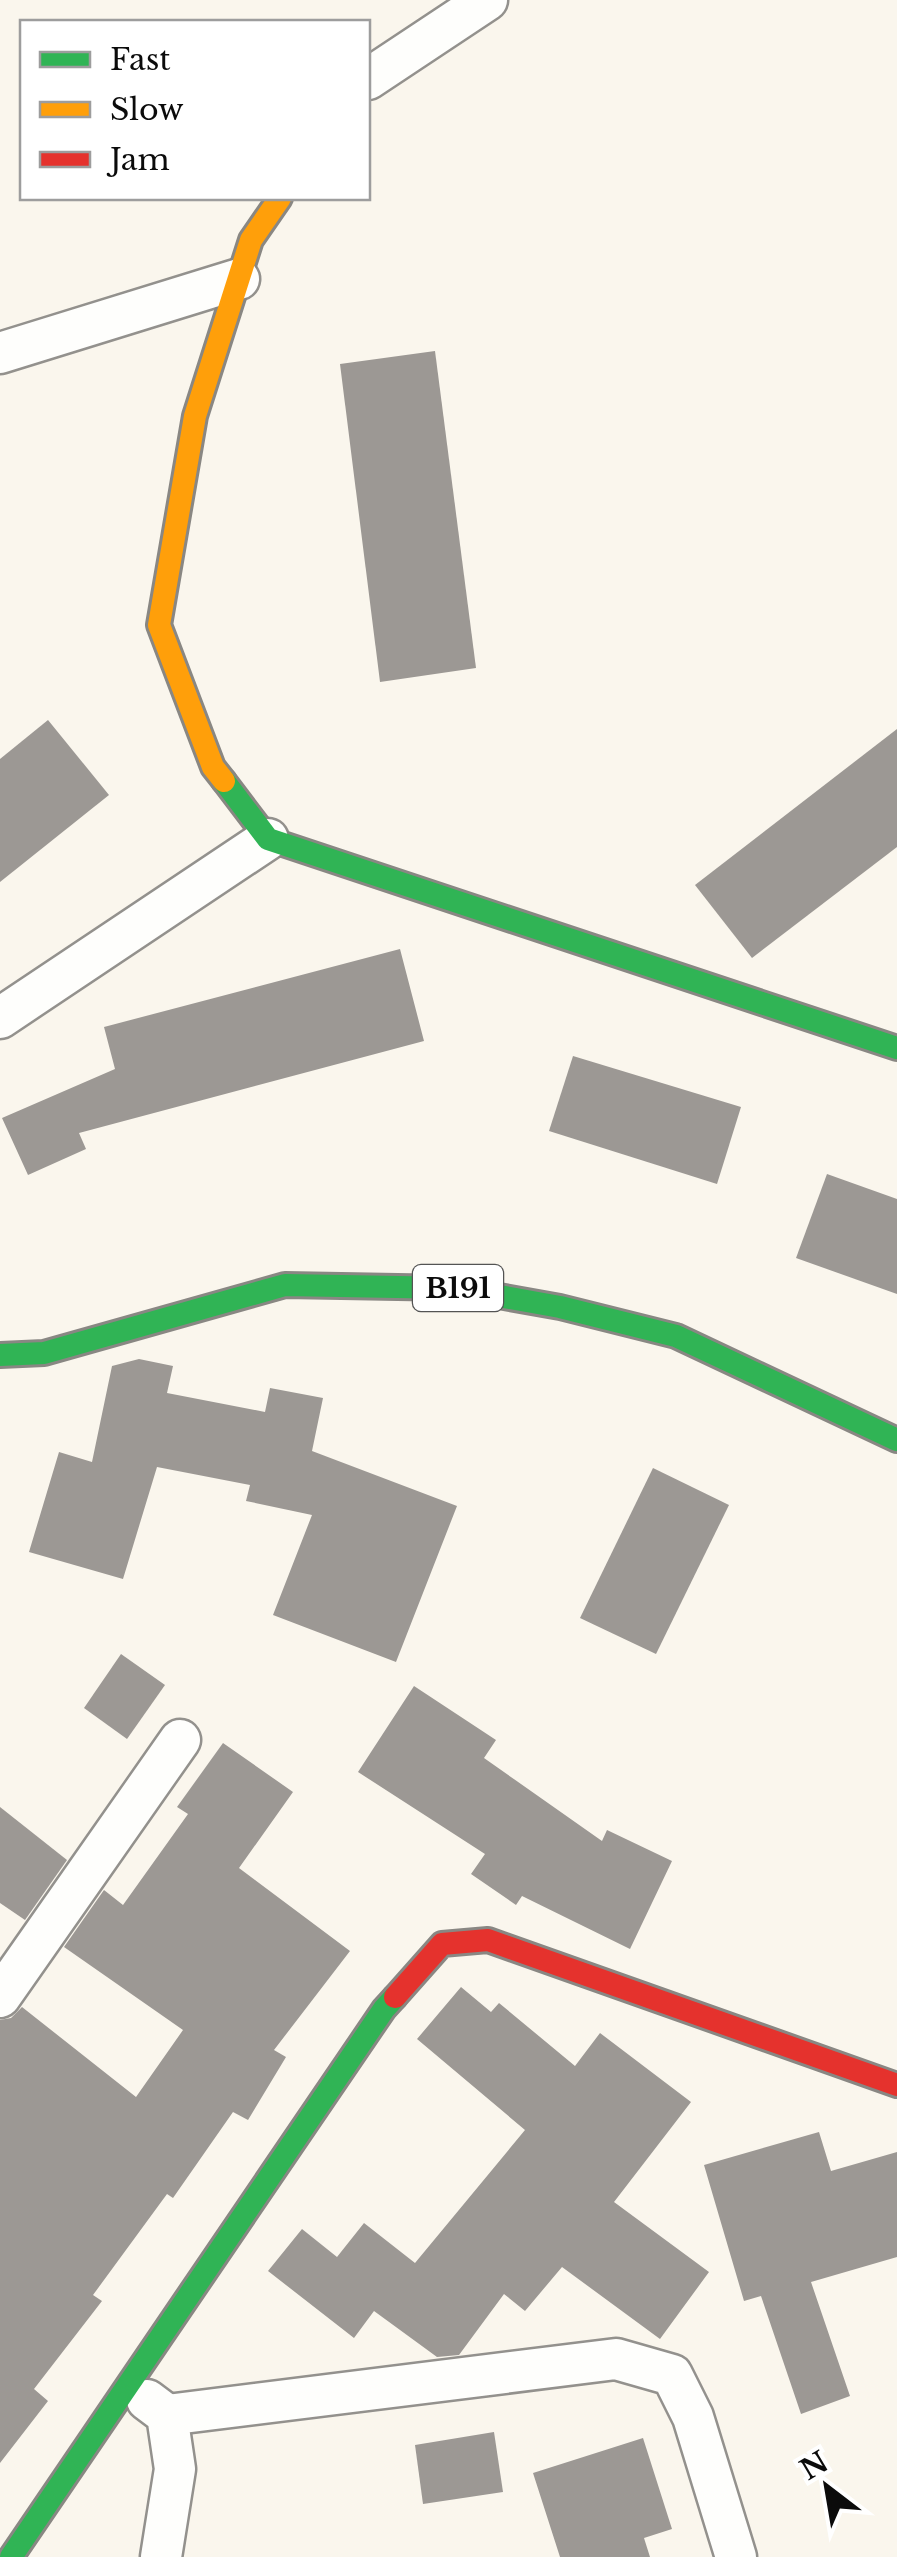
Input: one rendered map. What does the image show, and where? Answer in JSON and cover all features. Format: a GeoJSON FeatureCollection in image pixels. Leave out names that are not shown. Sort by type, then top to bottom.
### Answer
{"type":"FeatureCollection","features":[{"type":"Feature","properties":{"kind":"street"},"geometry":{"type":"LineString","coordinates":[[370,78],[486,0]]}},
{"type":"Feature","properties":{"kind":"street"},"geometry":{"type":"LineString","coordinates":[[279,200],[252,240],[195,416],[159,625],[213,767],[268,838],[897,1048]]}},
{"type":"Feature","properties":{"kind":"street"},"geometry":{"type":"LineString","coordinates":[[0,353],[239,279]]}},
{"type":"Feature","properties":{"kind":"street"},"geometry":{"type":"LineString","coordinates":[[0,1018],[268,838]]}},
{"type":"Feature","properties":{"kind":"street","name":"B191"},"geometry":{"type":"LineString","coordinates":[[0,1355],[44,1353],[285,1285],[454,1288],[676,1336],[897,1440]]}},
{"type":"Feature","properties":{"kind":"street"},"geometry":{"type":"LineString","coordinates":[[0,1997],[180,1740]]}},
{"type":"Feature","properties":{"kind":"street"},"geometry":{"type":"LineString","coordinates":[[11,2557],[384,2008],[442,1944],[488,1940],[897,2085]]}},
{"type":"Feature","properties":{"kind":"street"},"geometry":{"type":"LineString","coordinates":[[128,2386],[167,2415],[616,2358],[672,2375],[693,2418],[736,2557]]}},
{"type":"Feature","properties":{"kind":"street"},"geometry":{"type":"LineString","coordinates":[[161,2557],[175,2468],[167,2415]]}},
{"type":"Feature","properties":{"kind":"building"},"geometry":{"type":"Polygon","coordinates":[[[435,351],[476,668],[380,682],[340,364],[435,351]]]}},
{"type":"Feature","properties":{"kind":"building"},"geometry":{"type":"Polygon","coordinates":[[[48,720],[109,795],[0,882],[0,759],[48,720]]]}},
{"type":"Feature","properties":{"kind":"building"},"geometry":{"type":"Polygon","coordinates":[[[897,729],[897,847],[752,958],[695,885],[897,729]]]}},
{"type":"Feature","properties":{"kind":"building"},"geometry":{"type":"Polygon","coordinates":[[[400,949],[424,1041],[79,1133],[86,1149],[28,1175],[2,1118],[115,1069],[104,1027],[400,949]]]}},
{"type":"Feature","properties":{"kind":"building"},"geometry":{"type":"Polygon","coordinates":[[[573,1056],[741,1107],[717,1184],[549,1131],[573,1056]]]}},
{"type":"Feature","properties":{"kind":"building"},"geometry":{"type":"Polygon","coordinates":[[[827,1174],[897,1199],[897,1294],[796,1258],[827,1174]]]}},
{"type":"Feature","properties":{"kind":"building"},"geometry":{"type":"Polygon","coordinates":[[[139,1359],[173,1366],[167,1393],[265,1412],[270,1388],[323,1398],[312,1451],[457,1506],[396,1662],[273,1615],[312,1515],[246,1501],[250,1485],[157,1467],[123,1579],[29,1552],[59,1452],[92,1462],[112,1366],[139,1359]]]}},
{"type":"Feature","properties":{"kind":"building"},"geometry":{"type":"Polygon","coordinates":[[[653,1468],[729,1505],[656,1654],[580,1618],[653,1468]]]}},
{"type":"Feature","properties":{"kind":"building"},"geometry":{"type":"Polygon","coordinates":[[[121,1654],[165,1685],[127,1739],[84,1708],[121,1654]]]}},
{"type":"Feature","properties":{"kind":"building"},"geometry":{"type":"Polygon","coordinates":[[[414,1686],[496,1740],[484,1758],[602,1841],[607,1830],[672,1861],[630,1949],[522,1896],[516,1905],[471,1874],[485,1854],[358,1772],[414,1686]]]}},
{"type":"Feature","properties":{"kind":"building"},"geometry":{"type":"Polygon","coordinates":[[[223,1743],[293,1792],[239,1868],[350,1951],[274,2050],[286,2057],[248,2120],[233,2112],[173,2198],[167,2194],[93,2295],[102,2301],[34,2389],[48,2401],[0,2463],[0,2020],[11,2018],[22,2007],[136,2097],[183,2030],[64,1947],[104,1890],[123,1905],[188,1814],[177,1807],[223,1743]]]}},
{"type":"Feature","properties":{"kind":"building"},"geometry":{"type":"Polygon","coordinates":[[[0,1807],[67,1860],[25,1920],[0,1903],[0,1807]]]}},
{"type":"Feature","properties":{"kind":"building"},"geometry":{"type":"Polygon","coordinates":[[[461,1987],[491,2012],[499,2003],[575,2066],[600,2033],[691,2102],[614,2202],[709,2272],[660,2339],[562,2267],[525,2311],[504,2294],[459,2355],[437,2357],[374,2311],[354,2338],[268,2271],[302,2229],[337,2257],[364,2223],[415,2263],[525,2130],[417,2039],[461,1987]]]}},
{"type":"Feature","properties":{"kind":"building"},"geometry":{"type":"Polygon","coordinates":[[[819,2132],[831,2171],[897,2152],[897,2257],[811,2282],[850,2396],[801,2414],[761,2296],[744,2301],[704,2165],[819,2132]]]}},
{"type":"Feature","properties":{"kind":"building"},"geometry":{"type":"Polygon","coordinates":[[[494,2432],[503,2492],[423,2504],[415,2445],[494,2432]]]}},
{"type":"Feature","properties":{"kind":"building"},"geometry":{"type":"Polygon","coordinates":[[[643,2438],[672,2529],[644,2538],[650,2557],[560,2557],[533,2473],[643,2438]]]}},
{"type":"Feature","properties":{"kind":"traffic: fast"},"geometry":{"type":"LineString","coordinates":[[224,781],[268,839],[897,1048]]}},
{"type":"Feature","properties":{"kind":"traffic: fast"},"geometry":{"type":"LineString","coordinates":[[0,1355],[44,1353],[285,1285],[454,1288],[560,1307],[676,1336],[897,1440]]}},
{"type":"Feature","properties":{"kind":"traffic: fast"},"geometry":{"type":"LineString","coordinates":[[11,2557],[395,1997]]}},
{"type":"Feature","properties":{"kind":"traffic: slow"},"geometry":{"type":"LineString","coordinates":[[224,781],[213,767],[159,625],[195,416],[251,240],[279,200]]}},
{"type":"Feature","properties":{"kind":"traffic: jam"},"geometry":{"type":"LineString","coordinates":[[395,1997],[442,1944],[488,1940],[897,2085]]}}]}
